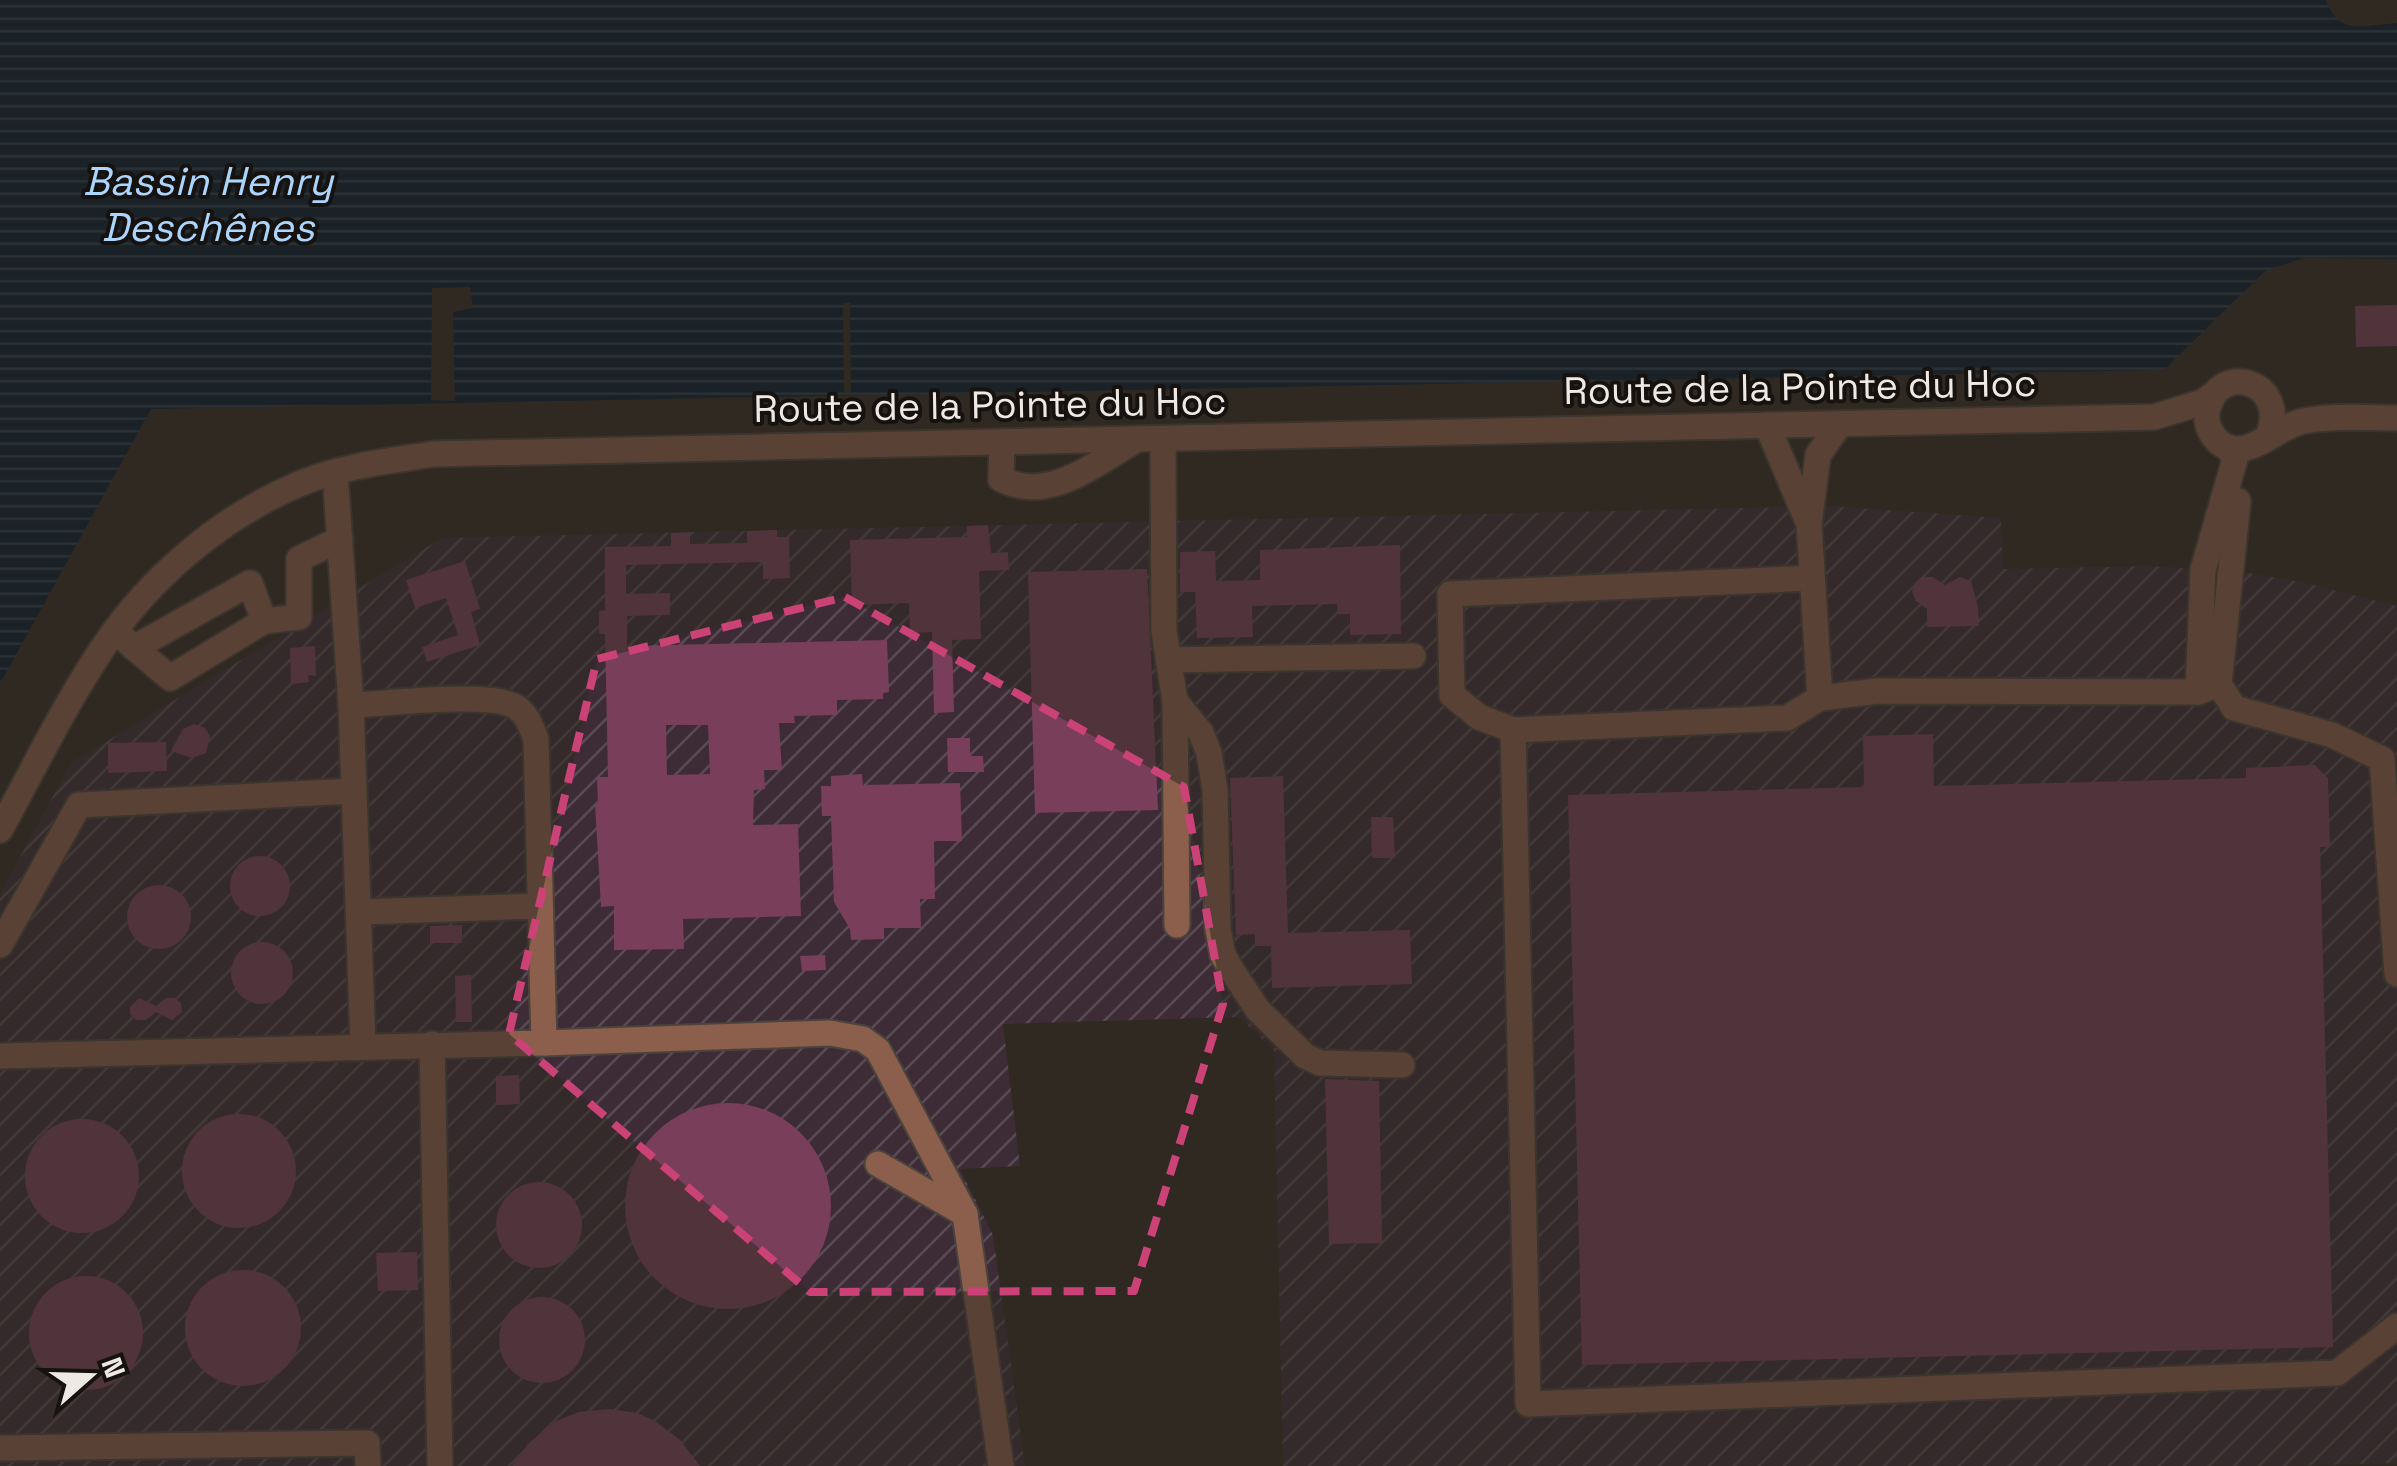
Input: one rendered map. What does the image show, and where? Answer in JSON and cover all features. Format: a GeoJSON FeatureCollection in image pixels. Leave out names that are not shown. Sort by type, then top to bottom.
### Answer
{"type":"FeatureCollection","features":[{"type":"Feature","properties":{"kind":"street"},"geometry":{"type":"LineString","coordinates":[[2208,688],[2203,570],[2235,460],[2206,415],[2214,394],[2231,383],[2241,382],[2281,401],[2332,410],[2397,407]]}},
{"type":"Feature","properties":{"kind":"street","name":"Route de la Pointe du Hoc"},"geometry":{"type":"LineString","coordinates":[[0,830],[102,648],[125,640],[142,600],[200,542],[251,507],[335,472],[434,454],[2154,417],[2203,402],[2214,394]]}},
{"type":"Feature","properties":{"kind":"street"},"geometry":{"type":"LineString","coordinates":[[2208,688],[2242,486],[2274,420],[2266,394]]}},
{"type":"Feature","properties":{"kind":"street","name":"Route de la Pointe du Hoc"},"geometry":{"type":"LineString","coordinates":[[2154,417],[2221,442]]}},
{"type":"Feature","properties":{"kind":"street"},"geometry":{"type":"LineString","coordinates":[[2221,442],[2248,449],[2301,421],[2397,418]]}},
{"type":"Feature","properties":{"kind":"street"},"geometry":{"type":"LineString","coordinates":[[1820,698],[1809,524],[1818,455],[1840,424]]}},
{"type":"Feature","properties":{"kind":"street"},"geometry":{"type":"LineString","coordinates":[[1768,425],[1809,524]]}},
{"type":"Feature","properties":{"kind":"street"},"geometry":{"type":"LineString","coordinates":[[1002,442],[1002,479],[1020,489],[1069,480],[1135,440]]}},
{"type":"Feature","properties":{"kind":"street"},"geometry":{"type":"LineString","coordinates":[[1163,440],[1164,632],[1175,701],[1177,926]]}},
{"type":"Feature","properties":{"kind":"street"},"geometry":{"type":"LineString","coordinates":[[335,472],[351,705],[363,1046]]}},
{"type":"Feature","properties":{"kind":"street"},"geometry":{"type":"LineString","coordinates":[[264,620],[250,582],[125,640],[170,678],[264,620],[300,617],[299,559],[340,539]]}},
{"type":"Feature","properties":{"kind":"street"},"geometry":{"type":"LineString","coordinates":[[1812,578],[1450,594],[1452,695],[1479,717],[1513,730],[1787,718],[1820,698],[1877,691],[2208,688],[2234,708],[2332,735],[2382,759],[2397,974]]}},
{"type":"Feature","properties":{"kind":"street"},"geometry":{"type":"LineString","coordinates":[[1168,660],[1413,656]]}},
{"type":"Feature","properties":{"kind":"street"},"geometry":{"type":"LineString","coordinates":[[351,705],[491,699],[520,708],[536,740],[544,1042]]}},
{"type":"Feature","properties":{"kind":"street"},"geometry":{"type":"LineString","coordinates":[[1175,701],[1202,733],[1209,753],[1215,790],[1218,929],[1223,955],[1233,972],[1258,1010],[1305,1056],[1320,1063],[1402,1065]]}},
{"type":"Feature","properties":{"kind":"street"},"geometry":{"type":"LineString","coordinates":[[1513,730],[1528,1404],[2337,1372],[2397,1326]]}},
{"type":"Feature","properties":{"kind":"street"},"geometry":{"type":"LineString","coordinates":[[0,946],[79,805],[353,790]]}},
{"type":"Feature","properties":{"kind":"street"},"geometry":{"type":"LineString","coordinates":[[360,912],[540,906]]}},
{"type":"Feature","properties":{"kind":"street"},"geometry":{"type":"LineString","coordinates":[[0,1056],[830,1033],[863,1039],[878,1050],[894,1074],[964,1214],[1002,1466]]}},
{"type":"Feature","properties":{"kind":"street"},"geometry":{"type":"LineString","coordinates":[[432,1044],[440,1466]]}},
{"type":"Feature","properties":{"kind":"street"},"geometry":{"type":"LineString","coordinates":[[878,1164],[964,1214]]}},
{"type":"Feature","properties":{"kind":"street"},"geometry":{"type":"LineString","coordinates":[[0,1448],[367,1443],[368,1466]]}},
{"type":"Feature","properties":{"kind":"highlighted area"},"geometry":{"type":"Polygon","coordinates":[[[845,597],[1184,787],[1223,1004],[1134,1291],[810,1292],[509,1034],[597,659],[845,597]]]}},
{"type":"Feature","properties":{"kind":"shaded area"},"geometry":{"type":"Polygon","coordinates":[[[1830,506],[2001,518],[2003,569],[2148,566],[2242,572],[2397,606],[2397,1463],[1283,1466],[1274,1051],[1239,1017],[1003,1024],[1020,1166],[960,1169],[993,1235],[1025,1466],[0,1466],[0,894],[71,763],[442,538],[1830,506]]]}},
{"type":"Feature","properties":{"kind":"water","name":"Bassin Henry Deschênes"},"geometry":{"type":"Polygon","coordinates":[[[0,0],[2326,0],[2331,12],[2345,24],[2397,23],[2397,259],[2304,258],[2265,271],[2164,370],[151,409],[0,684],[0,0]]]}},
{"type":"Feature","properties":{"kind":"pier"},"geometry":{"type":"Polygon","coordinates":[[[470,287],[473,308],[453,312],[455,401],[431,400],[432,288],[470,287]]]}},
{"type":"Feature","properties":{"kind":"pier"},"geometry":{"type":"Polygon","coordinates":[[[843,303],[850,303],[851,393],[844,393],[843,303]]]}},
{"type":"Feature","properties":{"kind":"building"},"geometry":{"type":"Polygon","coordinates":[[[2397,305],[2397,346],[2356,347],[2355,306],[2397,305]]]}},
{"type":"Feature","properties":{"kind":"building"},"geometry":{"type":"Polygon","coordinates":[[[988,525],[991,553],[1008,552],[1009,570],[979,571],[981,639],[952,640],[954,712],[934,713],[932,632],[910,633],[909,603],[852,605],[850,540],[967,537],[967,526],[988,525]]]}},
{"type":"Feature","properties":{"kind":"building"},"geometry":{"type":"Polygon","coordinates":[[[777,530],[777,537],[789,537],[790,578],[763,579],[763,562],[626,565],[626,594],[670,593],[670,615],[627,616],[627,646],[887,640],[889,692],[883,693],[883,699],[837,700],[837,715],[794,716],[795,723],[779,723],[782,770],[764,770],[765,789],[754,790],[753,825],[798,824],[801,916],[683,919],[684,949],[614,950],[614,906],[601,907],[595,804],[597,777],[608,777],[605,634],[599,634],[599,611],[605,610],[605,547],[671,546],[671,533],[690,532],[690,544],[747,543],[747,531],[777,530]],[[666,725],[667,775],[710,774],[708,725],[666,725]]]}},
{"type":"Feature","properties":{"kind":"building"},"geometry":{"type":"Polygon","coordinates":[[[1400,545],[1401,634],[1350,635],[1350,614],[1338,614],[1337,604],[1252,606],[1253,637],[1197,638],[1195,592],[1180,592],[1180,552],[1215,551],[1216,581],[1260,580],[1260,550],[1400,545]]]}},
{"type":"Feature","properties":{"kind":"building"},"geometry":{"type":"Polygon","coordinates":[[[465,561],[480,609],[471,612],[480,645],[427,662],[422,647],[458,635],[446,598],[415,608],[406,580],[465,561]]]}},
{"type":"Feature","properties":{"kind":"building"},"geometry":{"type":"Polygon","coordinates":[[[1147,569],[1158,810],[1035,813],[1028,572],[1147,569]]]}},
{"type":"Feature","properties":{"kind":"building"},"geometry":{"type":"Polygon","coordinates":[[[1922,577],[1933,577],[1945,585],[1960,577],[1971,581],[1979,626],[1927,627],[1927,609],[1912,592],[1922,577]]]}},
{"type":"Feature","properties":{"kind":"building"},"geometry":{"type":"Polygon","coordinates":[[[315,646],[316,676],[308,675],[309,682],[291,684],[290,648],[315,646]]]}},
{"type":"Feature","properties":{"kind":"building"},"geometry":{"type":"Polygon","coordinates":[[[194,724],[205,728],[210,736],[206,753],[192,758],[171,751],[183,729],[194,724]]]}},
{"type":"Feature","properties":{"kind":"building"},"geometry":{"type":"Polygon","coordinates":[[[1933,734],[1934,786],[2246,778],[2246,768],[2315,765],[2328,778],[2330,847],[2320,847],[2333,1347],[1582,1365],[1568,795],[1864,787],[1863,736],[1933,734]]]}},
{"type":"Feature","properties":{"kind":"building"},"geometry":{"type":"Polygon","coordinates":[[[947,738],[970,738],[970,756],[983,756],[984,772],[948,772],[947,738]]]}},
{"type":"Feature","properties":{"kind":"building"},"geometry":{"type":"Polygon","coordinates":[[[166,742],[167,771],[108,773],[108,743],[166,742]]]}},
{"type":"Feature","properties":{"kind":"building"},"geometry":{"type":"Polygon","coordinates":[[[862,774],[863,785],[960,783],[962,841],[934,841],[935,899],[920,899],[921,928],[884,928],[884,939],[851,940],[850,929],[834,902],[831,816],[822,816],[821,786],[831,786],[831,776],[862,774]]]}},
{"type":"Feature","properties":{"kind":"building"},"geometry":{"type":"Polygon","coordinates":[[[1283,776],[1288,933],[1410,930],[1412,984],[1272,988],[1271,946],[1255,946],[1255,934],[1236,935],[1230,778],[1283,776]]]}},
{"type":"Feature","properties":{"kind":"building"},"geometry":{"type":"Polygon","coordinates":[[[1371,817],[1393,817],[1395,858],[1372,858],[1371,817]]]}},
{"type":"Feature","properties":{"kind":"building"},"geometry":{"type":"Polygon","coordinates":[[[260,856],[281,865],[290,886],[281,907],[260,916],[239,907],[230,886],[239,865],[260,856]]]}},
{"type":"Feature","properties":{"kind":"building"},"geometry":{"type":"Polygon","coordinates":[[[159,885],[182,894],[191,917],[182,940],[159,949],[136,940],[127,917],[136,894],[159,885]]]}},
{"type":"Feature","properties":{"kind":"building"},"geometry":{"type":"Polygon","coordinates":[[[462,925],[462,943],[430,943],[430,926],[462,925]]]}},
{"type":"Feature","properties":{"kind":"building"},"geometry":{"type":"Polygon","coordinates":[[[262,942],[284,951],[293,973],[284,995],[262,1004],[240,995],[231,973],[240,951],[262,942]]]}},
{"type":"Feature","properties":{"kind":"building"},"geometry":{"type":"Polygon","coordinates":[[[825,955],[826,970],[802,971],[800,956],[825,955]]]}},
{"type":"Feature","properties":{"kind":"building"},"geometry":{"type":"Polygon","coordinates":[[[471,975],[472,1022],[456,1022],[455,976],[471,975]]]}},
{"type":"Feature","properties":{"kind":"building"},"geometry":{"type":"Polygon","coordinates":[[[139,998],[156,1006],[166,998],[174,998],[181,1003],[182,1012],[172,1020],[156,1012],[146,1020],[136,1020],[130,1007],[139,998]]]}},
{"type":"Feature","properties":{"kind":"building"},"geometry":{"type":"Polygon","coordinates":[[[519,1075],[520,1104],[496,1105],[496,1076],[519,1075]]]}},
{"type":"Feature","properties":{"kind":"building"},"geometry":{"type":"Polygon","coordinates":[[[1325,1079],[1379,1081],[1382,1243],[1329,1244],[1325,1079]]]}},
{"type":"Feature","properties":{"kind":"building"},"geometry":{"type":"Polygon","coordinates":[[[728,1103],[767,1111],[801,1133],[823,1167],[831,1206],[823,1245],[801,1279],[767,1301],[728,1309],[689,1301],[655,1279],[633,1245],[625,1206],[633,1167],[655,1133],[689,1111],[728,1103]]]}},
{"type":"Feature","properties":{"kind":"building"},"geometry":{"type":"Polygon","coordinates":[[[239,1114],[261,1118],[280,1130],[292,1149],[296,1171],[292,1193],[280,1212],[261,1224],[239,1228],[217,1224],[198,1212],[186,1193],[182,1171],[186,1149],[198,1130],[217,1118],[239,1114]]]}},
{"type":"Feature","properties":{"kind":"building"},"geometry":{"type":"Polygon","coordinates":[[[82,1119],[104,1123],[123,1135],[135,1154],[139,1176],[135,1198],[123,1217],[104,1229],[82,1233],[60,1229],[41,1217],[29,1198],[25,1176],[29,1154],[41,1135],[60,1123],[82,1119]]]}},
{"type":"Feature","properties":{"kind":"building"},"geometry":{"type":"Polygon","coordinates":[[[531,1182],[547,1182],[570,1194],[579,1208],[579,1242],[570,1256],[547,1268],[531,1268],[515,1261],[503,1249],[496,1233],[496,1217],[503,1201],[515,1189],[531,1182]]]}},
{"type":"Feature","properties":{"kind":"building"},"geometry":{"type":"Polygon","coordinates":[[[417,1252],[418,1290],[378,1291],[376,1253],[417,1252]]]}},
{"type":"Feature","properties":{"kind":"building"},"geometry":{"type":"Polygon","coordinates":[[[243,1270],[265,1274],[284,1287],[297,1306],[301,1328],[297,1350],[284,1369],[265,1382],[243,1386],[221,1382],[202,1369],[189,1350],[185,1328],[189,1306],[202,1287],[221,1274],[243,1270]]]}},
{"type":"Feature","properties":{"kind":"building"},"geometry":{"type":"Polygon","coordinates":[[[86,1276],[108,1280],[127,1292],[139,1311],[143,1333],[139,1355],[127,1374],[108,1386],[86,1390],[64,1386],[45,1374],[33,1355],[29,1333],[33,1311],[45,1292],[64,1280],[86,1276]]]}},
{"type":"Feature","properties":{"kind":"building"},"geometry":{"type":"Polygon","coordinates":[[[542,1297],[559,1300],[573,1309],[582,1323],[582,1357],[573,1371],[559,1380],[542,1383],[525,1380],[511,1371],[502,1357],[499,1340],[502,1323],[511,1309],[525,1300],[542,1297]]]}},
{"type":"Feature","properties":{"kind":"building"},"geometry":{"type":"Polygon","coordinates":[[[610,1409],[637,1413],[655,1421],[680,1440],[700,1466],[512,1466],[528,1444],[556,1421],[579,1412],[610,1409]]]}}]}
